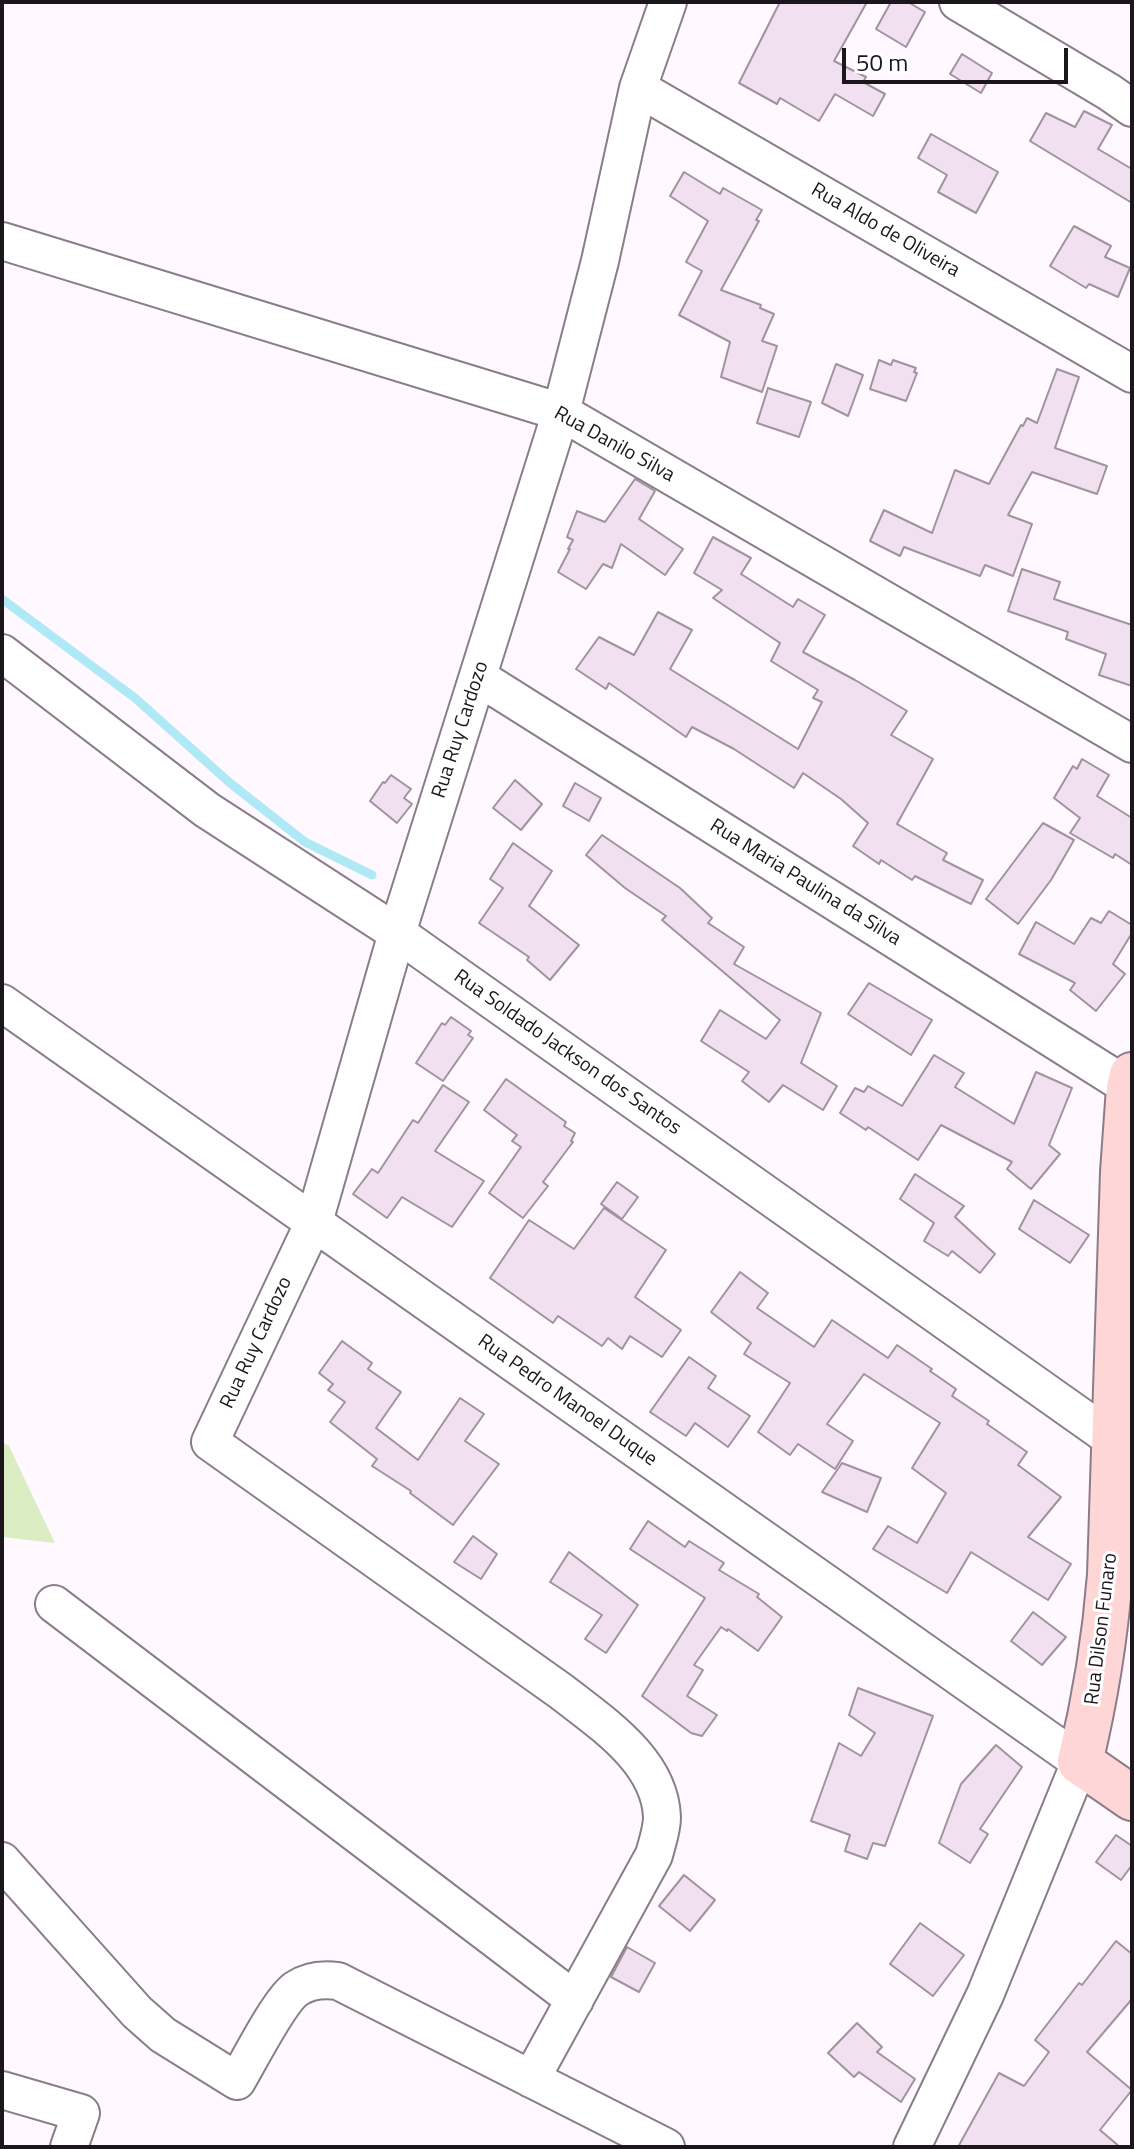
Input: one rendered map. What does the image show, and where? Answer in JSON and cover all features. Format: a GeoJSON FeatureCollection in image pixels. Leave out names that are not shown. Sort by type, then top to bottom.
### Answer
{"type":"FeatureCollection","features":[{"type":"Feature","properties":{"kind":"street","name":"Rua Ruy Cardozo"},"geometry":{"type":"LineString","coordinates":[[575,2000],[654,1855],[662,1821],[660,1797],[651,1776],[634,1753],[562,1692],[210,1442],[314,1222],[397,933],[561,412],[600,261],[638,88],[668,2]]}},
{"type":"Feature","properties":{"kind":"street"},"geometry":{"type":"LineString","coordinates":[[958,2],[1132,108]]}},
{"type":"Feature","properties":{"kind":"street","name":"Rua Aldo de Oliveira"},"geometry":{"type":"LineString","coordinates":[[638,88],[1132,374]]}},
{"type":"Feature","properties":{"kind":"street","name":"Rua Danilo Silva"},"geometry":{"type":"LineString","coordinates":[[2,241],[561,412],[1132,744]]}},
{"type":"Feature","properties":{"kind":"street","name":"Rua Soldado Jackson dos Santos"},"geometry":{"type":"LineString","coordinates":[[2,653],[207,810],[397,933],[1124,1447]]}},
{"type":"Feature","properties":{"kind":"street","name":"Rua Maria Paulina da Silva"},"geometry":{"type":"LineString","coordinates":[[478,677],[1131,1084]]}},
{"type":"Feature","properties":{"kind":"street","name":"Rua Pedro Manoel Duque"},"geometry":{"type":"LineString","coordinates":[[2,1003],[1132,1798]]}},
{"type":"Feature","properties":{"kind":"street","name":"Rua Dilson Funaro"},"geometry":{"type":"LineString","coordinates":[[912,2147],[985,1995],[1080,1762],[1095,1701],[1106,1631],[1124,1447],[1123,1172],[1131,1084]]}},
{"type":"Feature","properties":{"kind":"street"},"geometry":{"type":"LineString","coordinates":[[54,1604],[575,2000],[531,2079]]}},
{"type":"Feature","properties":{"kind":"street"},"geometry":{"type":"LineString","coordinates":[[2,1861],[137,2012],[163,2035],[237,2081],[295,1990],[318,1979],[338,1981],[666,2147]]}},
{"type":"Feature","properties":{"kind":"street"},"geometry":{"type":"LineString","coordinates":[[2,2090],[81,2113],[69,2147]]}},
{"type":"Feature","properties":{"kind":"green space"},"geometry":{"type":"Polygon","coordinates":[[[2,1442],[9,1446],[55,1543],[2,1537],[2,1442]]]}},
{"type":"Feature","properties":{"kind":"building"},"geometry":{"type":"Polygon","coordinates":[[[780,2],[867,2],[834,61],[866,77],[863,82],[885,94],[873,116],[835,94],[819,121],[780,98],[777,104],[739,83],[780,2]]]}},
{"type":"Feature","properties":{"kind":"building"},"geometry":{"type":"Polygon","coordinates":[[[891,2],[908,2],[925,12],[906,47],[876,29],[891,2]]]}},
{"type":"Feature","properties":{"kind":"building"},"geometry":{"type":"Polygon","coordinates":[[[962,54],[992,73],[981,93],[950,74],[962,54]]]}},
{"type":"Feature","properties":{"kind":"building"},"geometry":{"type":"Polygon","coordinates":[[[1084,111],[1112,125],[1098,149],[1132,169],[1132,203],[1030,141],[1046,113],[1075,127],[1084,111]]]}},
{"type":"Feature","properties":{"kind":"building"},"geometry":{"type":"Polygon","coordinates":[[[931,134],[998,172],[976,213],[938,192],[947,175],[918,158],[931,134]]]}},
{"type":"Feature","properties":{"kind":"building"},"geometry":{"type":"Polygon","coordinates":[[[684,172],[720,194],[723,188],[762,210],[721,290],[761,305],[760,308],[774,314],[762,341],[777,346],[762,392],[721,377],[730,342],[679,315],[702,271],[686,262],[708,221],[670,196],[684,172]]]}},
{"type":"Feature","properties":{"kind":"building"},"geometry":{"type":"Polygon","coordinates":[[[1074,226],[1111,246],[1105,257],[1130,268],[1118,297],[1089,284],[1086,288],[1050,266],[1074,226]]]}},
{"type":"Feature","properties":{"kind":"building"},"geometry":{"type":"Polygon","coordinates":[[[879,360],[891,365],[893,360],[916,368],[914,372],[917,373],[906,401],[870,389],[879,360]]]}},
{"type":"Feature","properties":{"kind":"building"},"geometry":{"type":"Polygon","coordinates":[[[836,364],[863,375],[848,416],[822,403],[836,364]]]}},
{"type":"Feature","properties":{"kind":"building"},"geometry":{"type":"Polygon","coordinates":[[[1057,369],[1079,377],[1055,448],[1107,466],[1097,494],[1032,472],[1008,515],[1032,524],[1013,576],[985,565],[980,576],[904,547],[900,556],[870,541],[884,510],[932,533],[955,470],[989,484],[1021,425],[1027,418],[1037,423],[1057,369]]]}},
{"type":"Feature","properties":{"kind":"building"},"geometry":{"type":"Polygon","coordinates":[[[768,388],[811,402],[799,437],[757,423],[768,388]]]}},
{"type":"Feature","properties":{"kind":"building"},"geometry":{"type":"Polygon","coordinates":[[[635,479],[655,491],[639,519],[683,549],[665,575],[621,544],[612,568],[603,564],[586,589],[558,572],[573,540],[567,537],[577,511],[605,522],[635,479]]]}},
{"type":"Feature","properties":{"kind":"building"},"geometry":{"type":"Polygon","coordinates":[[[713,537],[751,558],[741,574],[793,607],[798,599],[825,615],[803,652],[907,711],[891,735],[933,759],[897,824],[947,853],[943,860],[983,880],[971,904],[915,876],[912,880],[881,860],[879,864],[853,846],[868,823],[841,799],[803,773],[794,788],[734,749],[692,727],[686,737],[609,683],[606,689],[576,669],[599,637],[634,655],[658,612],[692,630],[670,669],[798,749],[822,702],[813,698],[818,690],[771,661],[780,643],[713,598],[722,590],[694,573],[713,537]]]}},
{"type":"Feature","properties":{"kind":"building"},"geometry":{"type":"Polygon","coordinates":[[[1022,569],[1060,582],[1054,599],[1132,625],[1132,686],[1099,675],[1106,654],[1066,639],[1068,632],[1008,611],[1022,569]]]}},
{"type":"Feature","properties":{"kind":"building"},"geometry":{"type":"Polygon","coordinates":[[[1082,759],[1109,775],[1097,796],[1132,818],[1132,865],[1115,854],[1113,858],[1070,833],[1080,818],[1054,798],[1073,766],[1077,769],[1082,759]]]}},
{"type":"Feature","properties":{"kind":"building"},"geometry":{"type":"Polygon","coordinates":[[[391,775],[411,789],[404,798],[412,804],[397,823],[370,801],[391,775]]]}},
{"type":"Feature","properties":{"kind":"building"},"geometry":{"type":"Polygon","coordinates":[[[515,780],[542,804],[521,830],[493,808],[515,780]]]}},
{"type":"Feature","properties":{"kind":"building"},"geometry":{"type":"Polygon","coordinates":[[[575,783],[601,798],[589,821],[563,806],[575,783]]]}},
{"type":"Feature","properties":{"kind":"building"},"geometry":{"type":"Polygon","coordinates":[[[1043,823],[1074,840],[1051,880],[1018,924],[986,899],[1043,823]]]}},
{"type":"Feature","properties":{"kind":"building"},"geometry":{"type":"Polygon","coordinates":[[[602,835],[680,888],[712,918],[708,923],[744,947],[734,964],[821,1013],[801,1063],[837,1086],[823,1110],[783,1085],[769,1102],[742,1081],[749,1072],[701,1041],[720,1010],[766,1039],[780,1020],[662,920],[666,916],[625,888],[586,855],[602,835]]]}},
{"type":"Feature","properties":{"kind":"building"},"geometry":{"type":"Polygon","coordinates":[[[513,843],[552,871],[529,906],[579,945],[550,980],[527,960],[529,957],[479,923],[503,888],[490,879],[513,843]]]}},
{"type":"Feature","properties":{"kind":"building"},"geometry":{"type":"Polygon","coordinates":[[[1109,911],[1132,925],[1132,933],[1113,964],[1125,974],[1096,1011],[1070,990],[1075,983],[1019,954],[1036,922],[1074,944],[1091,918],[1101,923],[1109,911]]]}},
{"type":"Feature","properties":{"kind":"building"},"geometry":{"type":"Polygon","coordinates":[[[869,983],[932,1020],[911,1055],[848,1014],[869,983]]]}},
{"type":"Feature","properties":{"kind":"building"},"geometry":{"type":"Polygon","coordinates":[[[451,1017],[471,1031],[468,1035],[473,1038],[443,1081],[416,1063],[442,1023],[445,1025],[451,1017]]]}},
{"type":"Feature","properties":{"kind":"building"},"geometry":{"type":"Polygon","coordinates":[[[934,1055],[964,1073],[955,1087],[1014,1124],[1036,1072],[1072,1088],[1049,1145],[1060,1154],[1031,1189],[1007,1169],[1012,1162],[941,1125],[918,1160],[868,1127],[866,1130],[840,1113],[855,1088],[864,1092],[868,1086],[902,1106],[934,1055]]]}},
{"type":"Feature","properties":{"kind":"building"},"geometry":{"type":"Polygon","coordinates":[[[506,1079],[566,1122],[564,1126],[575,1133],[573,1142],[543,1182],[548,1186],[523,1218],[489,1193],[521,1147],[512,1141],[517,1135],[484,1110],[506,1079]]]}},
{"type":"Feature","properties":{"kind":"building"},"geometry":{"type":"Polygon","coordinates":[[[443,1085],[469,1102],[435,1151],[484,1181],[452,1227],[402,1197],[387,1218],[353,1194],[372,1169],[378,1173],[413,1120],[418,1123],[443,1085]]]}},
{"type":"Feature","properties":{"kind":"building"},"geometry":{"type":"Polygon","coordinates":[[[915,1174],[964,1206],[955,1217],[995,1254],[980,1273],[952,1251],[948,1256],[924,1241],[934,1223],[900,1199],[915,1174]]]}},
{"type":"Feature","properties":{"kind":"building"},"geometry":{"type":"Polygon","coordinates":[[[617,1182],[638,1197],[622,1219],[601,1204],[617,1182]]]}},
{"type":"Feature","properties":{"kind":"building"},"geometry":{"type":"Polygon","coordinates":[[[1034,1200],[1089,1235],[1070,1263],[1019,1229],[1034,1200]]]}},
{"type":"Feature","properties":{"kind":"building"},"geometry":{"type":"Polygon","coordinates":[[[604,1208],[666,1250],[635,1297],[681,1330],[662,1357],[630,1336],[622,1349],[608,1338],[602,1346],[558,1316],[553,1323],[490,1278],[529,1220],[574,1249],[604,1208]]]}},
{"type":"Feature","properties":{"kind":"building"},"geometry":{"type":"Polygon","coordinates":[[[740,1272],[768,1293],[757,1308],[814,1347],[832,1320],[888,1358],[897,1345],[956,1389],[952,1396],[1027,1452],[1018,1465],[1061,1497],[1028,1537],[1071,1564],[1048,1600],[971,1552],[947,1593],[873,1549],[888,1526],[917,1543],[946,1493],[912,1468],[940,1423],[864,1374],[827,1424],[853,1441],[835,1469],[798,1444],[790,1455],[758,1432],[790,1383],[744,1354],[751,1343],[711,1312],[740,1272]]]}},
{"type":"Feature","properties":{"kind":"building"},"geometry":{"type":"Polygon","coordinates":[[[342,1341],[372,1363],[368,1369],[401,1392],[376,1428],[418,1460],[460,1398],[484,1414],[465,1441],[499,1464],[453,1525],[411,1491],[372,1466],[377,1459],[330,1422],[345,1402],[328,1390],[333,1384],[319,1373],[342,1341]]]}},
{"type":"Feature","properties":{"kind":"building"},"geometry":{"type":"Polygon","coordinates":[[[689,1357],[716,1376],[708,1388],[750,1416],[728,1447],[695,1423],[686,1436],[650,1412],[689,1357]]]}},
{"type":"Feature","properties":{"kind":"building"},"geometry":{"type":"Polygon","coordinates":[[[842,1463],[881,1478],[867,1512],[822,1492],[842,1463]]]}},
{"type":"Feature","properties":{"kind":"building"},"geometry":{"type":"Polygon","coordinates":[[[648,1521],[685,1547],[689,1541],[724,1563],[719,1570],[759,1594],[757,1597],[782,1617],[758,1651],[721,1627],[694,1665],[703,1670],[687,1696],[717,1715],[702,1736],[691,1733],[642,1696],[705,1598],[630,1549],[648,1521]]]}},
{"type":"Feature","properties":{"kind":"building"},"geometry":{"type":"Polygon","coordinates":[[[473,1536],[497,1554],[481,1579],[454,1562],[473,1536]]]}},
{"type":"Feature","properties":{"kind":"building"},"geometry":{"type":"Polygon","coordinates":[[[569,1552],[638,1605],[606,1653],[585,1639],[602,1615],[550,1582],[569,1552]]]}},
{"type":"Feature","properties":{"kind":"building"},"geometry":{"type":"Polygon","coordinates":[[[1033,1612],[1066,1637],[1042,1665],[1011,1641],[1033,1612]]]}},
{"type":"Feature","properties":{"kind":"building"},"geometry":{"type":"Polygon","coordinates":[[[858,1688],[933,1716],[885,1846],[873,1843],[867,1859],[845,1851],[850,1835],[811,1821],[839,1743],[861,1756],[875,1733],[849,1715],[858,1688]]]}},
{"type":"Feature","properties":{"kind":"building"},"geometry":{"type":"Polygon","coordinates":[[[996,1745],[1022,1767],[980,1829],[988,1834],[970,1863],[939,1843],[961,1784],[996,1745]]]}},
{"type":"Feature","properties":{"kind":"building"},"geometry":{"type":"Polygon","coordinates":[[[1116,1835],[1132,1846],[1132,1865],[1121,1880],[1096,1862],[1116,1835]]]}},
{"type":"Feature","properties":{"kind":"building"},"geometry":{"type":"Polygon","coordinates":[[[684,1875],[715,1900],[690,1931],[659,1906],[684,1875]]]}},
{"type":"Feature","properties":{"kind":"building"},"geometry":{"type":"Polygon","coordinates":[[[920,1923],[964,1955],[933,1996],[890,1964],[920,1923]]]}},
{"type":"Feature","properties":{"kind":"building"},"geometry":{"type":"Polygon","coordinates":[[[1116,1941],[1132,1954],[1132,1999],[1087,2052],[1132,2090],[1100,2130],[1120,2147],[958,2147],[999,2073],[1024,2086],[1049,2052],[1035,2040],[1116,1941]]]}},
{"type":"Feature","properties":{"kind":"building"},"geometry":{"type":"Polygon","coordinates":[[[627,1947],[655,1963],[639,1992],[611,1977],[627,1947]]]}},
{"type":"Feature","properties":{"kind":"building"},"geometry":{"type":"Polygon","coordinates":[[[857,2023],[882,2047],[877,2052],[915,2079],[901,2102],[859,2072],[854,2077],[828,2053],[857,2023]]]}},
{"type":"Feature","properties":{"kind":"waterway"},"geometry":{"type":"LineString","coordinates":[[2,599],[135,698],[230,783],[305,842],[372,875]]}}]}
